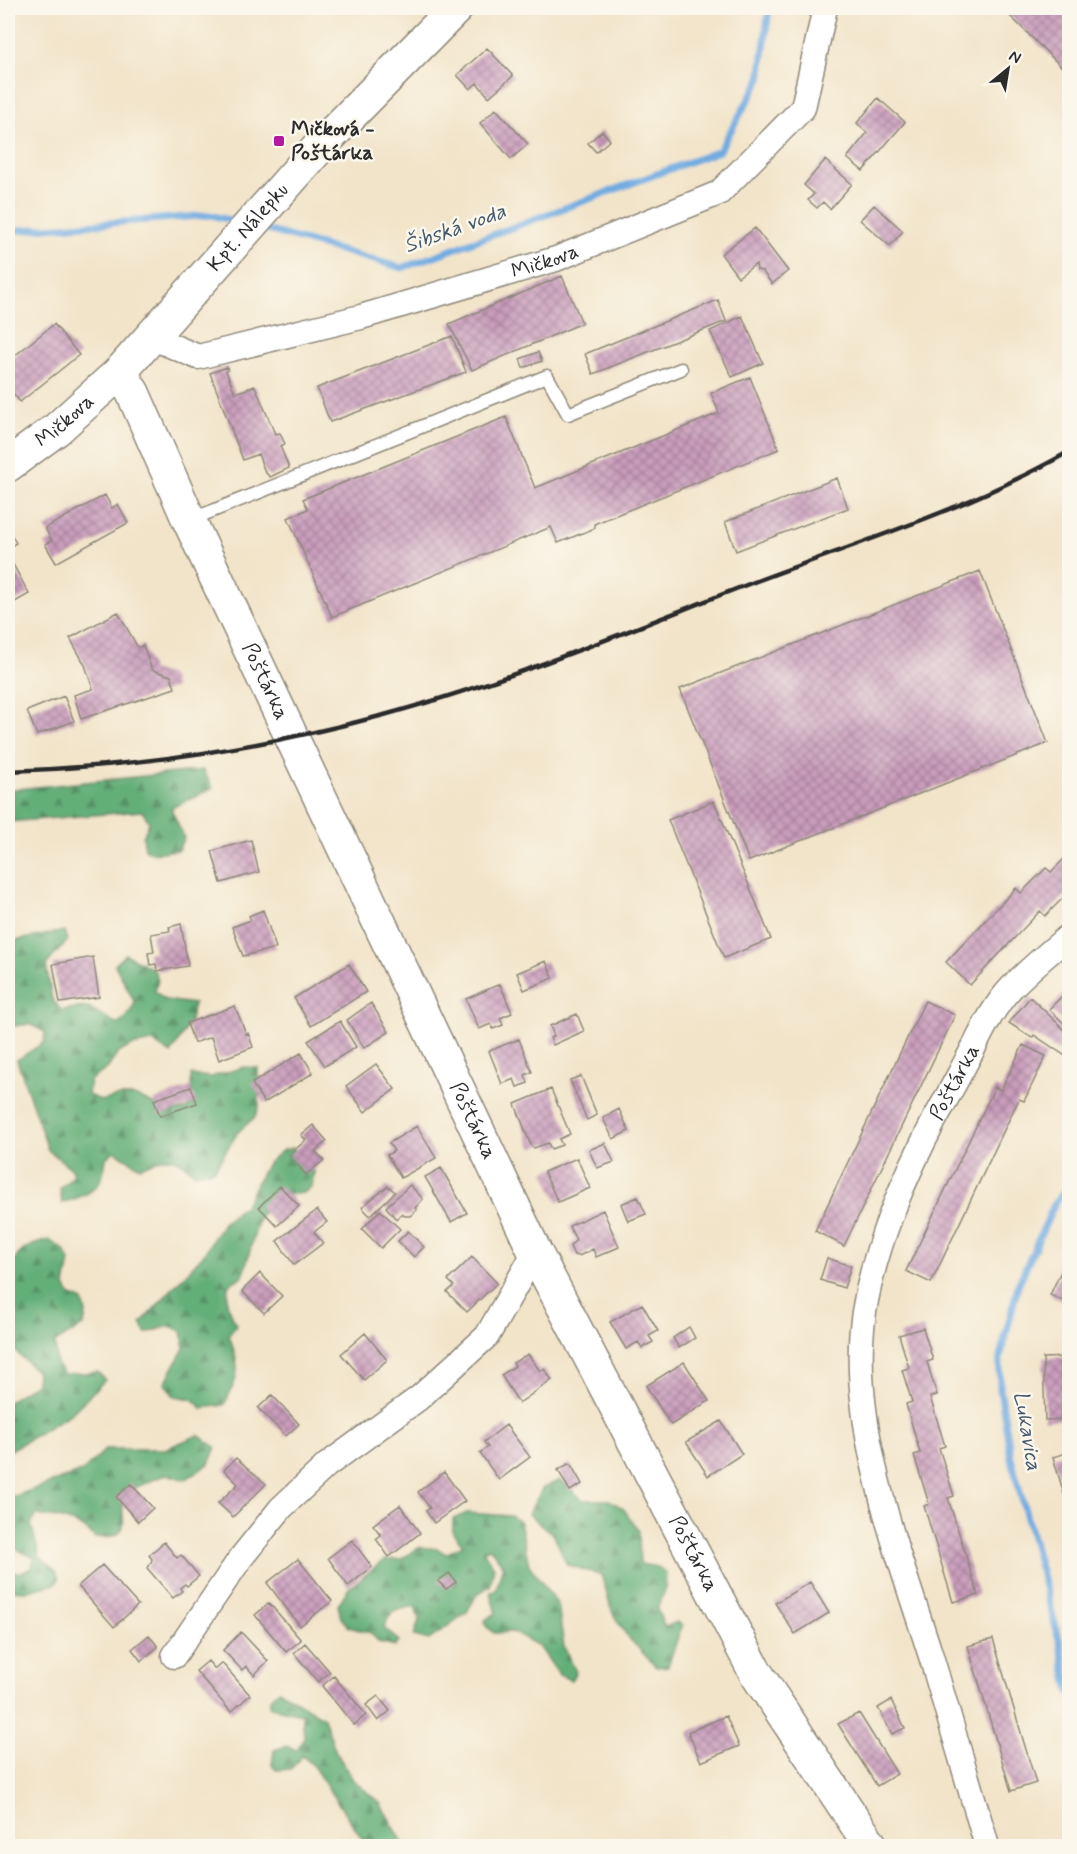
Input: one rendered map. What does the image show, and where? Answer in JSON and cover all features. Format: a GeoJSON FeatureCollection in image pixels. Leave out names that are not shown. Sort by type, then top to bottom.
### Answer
{"type":"FeatureCollection","features":[{"type":"Feature","properties":{"kind":"street","name":"Kpt. Nálepku"},"geometry":{"type":"LineString","coordinates":[[120,372],[356,108],[456,8]]}},
{"type":"Feature","properties":{"kind":"street","name":"Mičkova"},"geometry":{"type":"LineString","coordinates":[[151,337],[198,357],[362,317],[556,259],[719,193],[803,108],[825,8]]}},
{"type":"Feature","properties":{"kind":"street","name":"Mičkova"},"geometry":{"type":"LineString","coordinates":[[8,465],[57,429],[120,372]]}},
{"type":"Feature","properties":{"kind":"street","name":"Poštárka"},"geometry":{"type":"LineString","coordinates":[[120,372],[133,393],[188,518],[535,1252],[756,1674],[871,1846]]}},
{"type":"Feature","properties":{"kind":"street","name":"Poštárka"},"geometry":{"type":"LineString","coordinates":[[987,1846],[885,1512],[863,1396],[860,1361],[864,1314],[874,1264],[919,1151],[988,1022],[1010,990],[1070,935]]}},
{"type":"Feature","properties":{"kind":"street"},"geometry":{"type":"LineString","coordinates":[[174,1656],[240,1559],[281,1508],[327,1465],[419,1398],[487,1336],[535,1252]]}},
{"type":"Feature","properties":{"kind":"lane"},"geometry":{"type":"LineString","coordinates":[[188,518],[206,514],[548,376],[568,414],[681,369]]}},
{"type":"Feature","properties":{"kind":"green space"},"geometry":{"type":"Polygon","coordinates":[[[203,770],[213,788],[171,808],[184,838],[178,850],[152,853],[145,849],[143,837],[149,822],[142,811],[8,822],[8,790],[203,770]]]}},
{"type":"Feature","properties":{"kind":"green space"},"geometry":{"type":"Polygon","coordinates":[[[64,931],[67,941],[46,965],[52,999],[61,1010],[88,1007],[117,1024],[127,1017],[135,1003],[115,965],[125,954],[154,970],[158,980],[155,991],[165,1000],[194,1004],[189,1024],[171,1054],[153,1042],[131,1046],[118,1053],[107,1069],[90,1080],[88,1095],[103,1101],[113,1097],[138,1097],[169,1113],[187,1109],[192,1095],[191,1075],[211,1077],[244,1067],[258,1068],[259,1106],[255,1117],[238,1132],[214,1170],[194,1173],[180,1161],[168,1158],[140,1167],[114,1151],[106,1158],[102,1177],[93,1189],[80,1197],[62,1203],[60,1188],[73,1176],[73,1170],[48,1150],[17,1060],[44,1042],[45,1032],[30,1024],[8,1027],[8,942],[64,931]]]}},
{"type":"Feature","properties":{"kind":"green space"},"geometry":{"type":"Polygon","coordinates":[[[293,1148],[303,1166],[314,1171],[312,1187],[303,1193],[275,1196],[259,1218],[243,1276],[228,1285],[227,1303],[236,1325],[229,1335],[237,1364],[234,1385],[224,1405],[202,1408],[192,1399],[174,1396],[165,1383],[184,1348],[182,1331],[170,1326],[146,1333],[141,1323],[204,1254],[223,1223],[245,1205],[266,1165],[283,1150],[293,1148]]]}},
{"type":"Feature","properties":{"kind":"green space"},"geometry":{"type":"Polygon","coordinates":[[[49,1240],[64,1250],[70,1261],[65,1286],[70,1295],[83,1301],[86,1313],[84,1325],[55,1343],[57,1365],[64,1374],[98,1372],[105,1380],[72,1413],[8,1452],[8,1402],[36,1383],[37,1372],[11,1347],[8,1348],[8,1270],[24,1249],[49,1240]]]}},
{"type":"Feature","properties":{"kind":"green space"},"geometry":{"type":"Polygon","coordinates":[[[198,1435],[216,1447],[209,1464],[185,1480],[167,1474],[125,1492],[124,1523],[118,1534],[95,1538],[75,1524],[36,1515],[31,1525],[40,1557],[56,1571],[59,1579],[55,1584],[27,1591],[8,1590],[8,1570],[20,1573],[30,1569],[35,1558],[8,1545],[8,1495],[15,1496],[83,1471],[106,1449],[165,1449],[198,1435]]]}},
{"type":"Feature","properties":{"kind":"green space"},"geometry":{"type":"Polygon","coordinates":[[[560,1480],[583,1500],[609,1500],[623,1508],[639,1531],[640,1564],[658,1567],[666,1573],[665,1590],[657,1609],[665,1627],[677,1622],[682,1625],[668,1666],[656,1667],[627,1636],[613,1614],[601,1575],[567,1565],[554,1535],[528,1514],[543,1488],[560,1480]]]}},
{"type":"Feature","properties":{"kind":"green space"},"geometry":{"type":"Polygon","coordinates":[[[467,1513],[511,1516],[520,1522],[529,1565],[558,1605],[564,1647],[576,1672],[571,1680],[559,1675],[539,1646],[513,1632],[494,1633],[486,1626],[485,1620],[496,1613],[490,1593],[496,1590],[503,1565],[490,1548],[483,1551],[494,1567],[490,1586],[477,1594],[467,1612],[429,1640],[414,1636],[419,1620],[415,1606],[395,1611],[386,1622],[384,1628],[399,1641],[395,1646],[379,1642],[371,1633],[349,1627],[341,1618],[338,1605],[348,1589],[384,1560],[401,1559],[420,1547],[438,1549],[446,1554],[463,1545],[453,1533],[453,1519],[467,1513]]]}},
{"type":"Feature","properties":{"kind":"green space"},"geometry":{"type":"Polygon","coordinates":[[[279,1690],[324,1718],[336,1752],[353,1780],[380,1803],[405,1846],[367,1846],[311,1763],[302,1756],[291,1769],[276,1770],[272,1765],[274,1750],[286,1746],[297,1750],[304,1737],[302,1714],[270,1707],[270,1698],[279,1690]]]}},
{"type":"Feature","properties":{"kind":"building"},"geometry":{"type":"Polygon","coordinates":[[[1013,8],[1070,8],[1068,73],[1007,13],[1013,8]]]}},
{"type":"Feature","properties":{"kind":"building"},"geometry":{"type":"Polygon","coordinates":[[[487,48],[513,76],[489,97],[477,83],[470,89],[457,75],[487,48]]]}},
{"type":"Feature","properties":{"kind":"building"},"geometry":{"type":"Polygon","coordinates":[[[878,98],[905,122],[863,171],[847,158],[867,133],[857,123],[878,98]]]}},
{"type":"Feature","properties":{"kind":"building"},"geometry":{"type":"Polygon","coordinates":[[[496,109],[528,144],[511,159],[480,123],[496,109]]]}},
{"type":"Feature","properties":{"kind":"building"},"geometry":{"type":"Polygon","coordinates":[[[602,131],[610,140],[596,152],[588,143],[602,131]]]}},
{"type":"Feature","properties":{"kind":"building"},"geometry":{"type":"Polygon","coordinates":[[[825,160],[852,184],[830,209],[823,202],[817,208],[808,200],[814,194],[804,185],[825,160]]]}},
{"type":"Feature","properties":{"kind":"building"},"geometry":{"type":"Polygon","coordinates":[[[874,205],[903,231],[890,246],[860,220],[874,205]]]}},
{"type":"Feature","properties":{"kind":"building"},"geometry":{"type":"Polygon","coordinates":[[[755,228],[788,271],[772,284],[762,271],[757,270],[756,264],[738,277],[721,254],[755,228]]]}},
{"type":"Feature","properties":{"kind":"building"},"geometry":{"type":"Polygon","coordinates":[[[562,276],[582,323],[472,370],[449,324],[562,276]]]}},
{"type":"Feature","properties":{"kind":"building"},"geometry":{"type":"Polygon","coordinates":[[[718,300],[726,321],[593,374],[585,354],[718,300]]]}},
{"type":"Feature","properties":{"kind":"building"},"geometry":{"type":"Polygon","coordinates":[[[742,316],[763,363],[732,377],[710,331],[742,316]]]}},
{"type":"Feature","properties":{"kind":"building"},"geometry":{"type":"Polygon","coordinates":[[[54,324],[79,355],[20,402],[8,387],[8,361],[54,324]]]}},
{"type":"Feature","properties":{"kind":"building"},"geometry":{"type":"Polygon","coordinates":[[[452,336],[466,372],[330,422],[317,388],[452,336]]]}},
{"type":"Feature","properties":{"kind":"building"},"geometry":{"type":"Polygon","coordinates":[[[538,352],[542,361],[523,368],[520,359],[538,352]]]}},
{"type":"Feature","properties":{"kind":"building"},"geometry":{"type":"Polygon","coordinates":[[[227,367],[226,371],[235,393],[255,386],[275,434],[280,433],[285,444],[280,446],[289,468],[270,477],[265,472],[258,454],[243,460],[210,373],[227,367]]]}},
{"type":"Feature","properties":{"kind":"building"},"geometry":{"type":"Polygon","coordinates":[[[750,377],[779,449],[594,524],[595,528],[558,543],[551,527],[332,617],[288,518],[308,509],[303,499],[506,417],[535,488],[719,413],[711,393],[750,377]]]}},
{"type":"Feature","properties":{"kind":"building"},"geometry":{"type":"Polygon","coordinates":[[[837,478],[848,508],[736,551],[725,522],[837,478]]]}},
{"type":"Feature","properties":{"kind":"building"},"geometry":{"type":"Polygon","coordinates":[[[105,495],[112,508],[118,504],[128,523],[56,563],[45,544],[52,541],[45,528],[105,495]]]}},
{"type":"Feature","properties":{"kind":"building"},"geometry":{"type":"Polygon","coordinates":[[[8,528],[16,543],[8,548],[8,528]]]}},
{"type":"Feature","properties":{"kind":"building"},"geometry":{"type":"Polygon","coordinates":[[[8,555],[29,594],[8,606],[8,555]]]}},
{"type":"Feature","properties":{"kind":"building"},"geometry":{"type":"Polygon","coordinates":[[[980,571],[1048,743],[749,861],[680,689],[980,571]]]}},
{"type":"Feature","properties":{"kind":"building"},"geometry":{"type":"Polygon","coordinates":[[[118,612],[138,648],[143,645],[152,670],[171,676],[175,688],[81,719],[74,695],[93,689],[85,665],[70,638],[118,612]]]}},
{"type":"Feature","properties":{"kind":"building"},"geometry":{"type":"Polygon","coordinates":[[[64,696],[74,721],[37,735],[27,711],[64,696]]]}},
{"type":"Feature","properties":{"kind":"building"},"geometry":{"type":"Polygon","coordinates":[[[714,801],[771,939],[724,958],[668,820],[714,801]]]}},
{"type":"Feature","properties":{"kind":"building"},"geometry":{"type":"Polygon","coordinates":[[[251,840],[259,872],[221,883],[212,851],[251,840]]]}},
{"type":"Feature","properties":{"kind":"building"},"geometry":{"type":"Polygon","coordinates":[[[1070,853],[1070,891],[1045,916],[1040,911],[970,985],[946,962],[1016,888],[1021,893],[1046,868],[1051,872],[1070,853]]]}},
{"type":"Feature","properties":{"kind":"building"},"geometry":{"type":"Polygon","coordinates":[[[263,910],[276,948],[243,956],[232,927],[251,920],[249,916],[263,910]]]}},
{"type":"Feature","properties":{"kind":"building"},"geometry":{"type":"Polygon","coordinates":[[[181,924],[188,966],[157,971],[156,964],[150,965],[148,953],[154,952],[151,934],[170,931],[169,927],[181,924]]]}},
{"type":"Feature","properties":{"kind":"building"},"geometry":{"type":"Polygon","coordinates":[[[93,957],[99,997],[60,1003],[53,964],[93,957]]]}},
{"type":"Feature","properties":{"kind":"building"},"geometry":{"type":"Polygon","coordinates":[[[546,961],[553,978],[524,990],[517,973],[546,961]]]}},
{"type":"Feature","properties":{"kind":"building"},"geometry":{"type":"Polygon","coordinates":[[[349,964],[366,992],[311,1026],[294,998],[349,964]]]}},
{"type":"Feature","properties":{"kind":"building"},"geometry":{"type":"Polygon","coordinates":[[[500,984],[512,1013],[500,1018],[503,1025],[493,1029],[491,1024],[479,1029],[466,999],[500,984]]]}},
{"type":"Feature","properties":{"kind":"building"},"geometry":{"type":"Polygon","coordinates":[[[1070,988],[1070,1029],[1049,1009],[1070,988]]]}},
{"type":"Feature","properties":{"kind":"building"},"geometry":{"type":"Polygon","coordinates":[[[1030,997],[1070,1035],[1070,1059],[1034,1035],[1032,1038],[1009,1023],[1030,997]]]}},
{"type":"Feature","properties":{"kind":"building"},"geometry":{"type":"Polygon","coordinates":[[[925,1001],[955,1015],[844,1246],[815,1231],[925,1001]]]}},
{"type":"Feature","properties":{"kind":"building"},"geometry":{"type":"Polygon","coordinates":[[[371,1003],[389,1032],[364,1048],[347,1020],[371,1003]]]}},
{"type":"Feature","properties":{"kind":"building"},"geometry":{"type":"Polygon","coordinates":[[[235,1006],[253,1047],[219,1060],[211,1037],[194,1043],[187,1023],[235,1006]]]}},
{"type":"Feature","properties":{"kind":"building"},"geometry":{"type":"Polygon","coordinates":[[[577,1014],[584,1031],[553,1045],[550,1038],[554,1036],[550,1026],[577,1014]]]}},
{"type":"Feature","properties":{"kind":"building"},"geometry":{"type":"Polygon","coordinates":[[[340,1021],[356,1047],[325,1066],[308,1041],[340,1021]]]}},
{"type":"Feature","properties":{"kind":"building"},"geometry":{"type":"Polygon","coordinates":[[[519,1039],[532,1072],[525,1075],[528,1083],[517,1087],[514,1079],[502,1084],[489,1051],[519,1039]]]}},
{"type":"Feature","properties":{"kind":"building"},"geometry":{"type":"Polygon","coordinates":[[[1023,1045],[1046,1056],[1024,1101],[1019,1099],[931,1283],[906,1271],[995,1087],[1001,1090],[1023,1045]]]}},
{"type":"Feature","properties":{"kind":"building"},"geometry":{"type":"Polygon","coordinates":[[[301,1053],[313,1073],[264,1103],[252,1083],[301,1053]]]}},
{"type":"Feature","properties":{"kind":"building"},"geometry":{"type":"Polygon","coordinates":[[[376,1064],[395,1089],[365,1112],[346,1086],[376,1064]]]}},
{"type":"Feature","properties":{"kind":"building"},"geometry":{"type":"Polygon","coordinates":[[[581,1076],[597,1115],[587,1120],[570,1080],[581,1076]]]}},
{"type":"Feature","properties":{"kind":"building"},"geometry":{"type":"Polygon","coordinates":[[[191,1087],[197,1103],[160,1116],[154,1100],[191,1087]]]}},
{"type":"Feature","properties":{"kind":"building"},"geometry":{"type":"Polygon","coordinates":[[[551,1089],[570,1134],[559,1139],[562,1145],[551,1149],[548,1143],[534,1148],[531,1146],[515,1104],[551,1089]]]}},
{"type":"Feature","properties":{"kind":"building"},"geometry":{"type":"Polygon","coordinates":[[[619,1109],[629,1131],[613,1139],[603,1118],[619,1109]]]}},
{"type":"Feature","properties":{"kind":"building"},"geometry":{"type":"Polygon","coordinates":[[[313,1125],[327,1141],[315,1151],[324,1160],[306,1175],[289,1155],[306,1140],[301,1135],[313,1125]]]}},
{"type":"Feature","properties":{"kind":"building"},"geometry":{"type":"Polygon","coordinates":[[[417,1126],[436,1158],[401,1178],[387,1155],[394,1151],[389,1143],[417,1126]]]}},
{"type":"Feature","properties":{"kind":"building"},"geometry":{"type":"Polygon","coordinates":[[[605,1143],[614,1162],[597,1168],[589,1150],[605,1143]]]}},
{"type":"Feature","properties":{"kind":"building"},"geometry":{"type":"Polygon","coordinates":[[[577,1158],[590,1188],[558,1202],[544,1172],[577,1158]]]}},
{"type":"Feature","properties":{"kind":"building"},"geometry":{"type":"Polygon","coordinates":[[[441,1168],[467,1213],[451,1222],[425,1177],[441,1168]]]}},
{"type":"Feature","properties":{"kind":"building"},"geometry":{"type":"Polygon","coordinates":[[[410,1185],[423,1199],[415,1208],[417,1210],[410,1216],[402,1213],[396,1219],[386,1207],[410,1185]]]}},
{"type":"Feature","properties":{"kind":"building"},"geometry":{"type":"Polygon","coordinates":[[[280,1186],[299,1206],[277,1226],[259,1207],[280,1186]]]}},
{"type":"Feature","properties":{"kind":"building"},"geometry":{"type":"Polygon","coordinates":[[[388,1186],[395,1192],[370,1216],[362,1207],[388,1186]]]}},
{"type":"Feature","properties":{"kind":"building"},"geometry":{"type":"Polygon","coordinates":[[[638,1197],[646,1214],[628,1221],[621,1204],[638,1197]]]}},
{"type":"Feature","properties":{"kind":"building"},"geometry":{"type":"Polygon","coordinates":[[[317,1210],[327,1222],[314,1232],[323,1243],[294,1265],[277,1241],[317,1210]]]}},
{"type":"Feature","properties":{"kind":"building"},"geometry":{"type":"Polygon","coordinates":[[[380,1210],[400,1229],[381,1248],[362,1229],[380,1210]]]}},
{"type":"Feature","properties":{"kind":"building"},"geometry":{"type":"Polygon","coordinates":[[[603,1210],[619,1247],[596,1257],[593,1249],[579,1256],[574,1255],[570,1246],[576,1240],[569,1226],[603,1210]]]}},
{"type":"Feature","properties":{"kind":"building"},"geometry":{"type":"Polygon","coordinates":[[[408,1231],[424,1247],[414,1257],[398,1241],[408,1231]]]}},
{"type":"Feature","properties":{"kind":"building"},"geometry":{"type":"Polygon","coordinates":[[[1070,1252],[1070,1304],[1050,1295],[1070,1252]]]}},
{"type":"Feature","properties":{"kind":"building"},"geometry":{"type":"Polygon","coordinates":[[[472,1257],[497,1283],[467,1312],[447,1292],[454,1286],[448,1280],[472,1257]]]}},
{"type":"Feature","properties":{"kind":"building"},"geometry":{"type":"Polygon","coordinates":[[[827,1258],[851,1266],[844,1288],[820,1280],[827,1258]]]}},
{"type":"Feature","properties":{"kind":"building"},"geometry":{"type":"Polygon","coordinates":[[[260,1273],[282,1296],[264,1313],[242,1291],[260,1273]]]}},
{"type":"Feature","properties":{"kind":"building"},"geometry":{"type":"Polygon","coordinates":[[[642,1304],[658,1331],[649,1336],[653,1342],[642,1348],[638,1342],[626,1349],[610,1322],[642,1304]]]}},
{"type":"Feature","properties":{"kind":"building"},"geometry":{"type":"Polygon","coordinates":[[[689,1327],[695,1338],[679,1348],[673,1338],[689,1327]]]}},
{"type":"Feature","properties":{"kind":"building"},"geometry":{"type":"Polygon","coordinates":[[[923,1328],[933,1360],[927,1362],[937,1395],[930,1397],[945,1446],[939,1448],[954,1496],[948,1498],[978,1595],[953,1602],[924,1506],[929,1504],[914,1455],[920,1453],[906,1404],[912,1402],[902,1370],[909,1368],[899,1335],[923,1328]]]}},
{"type":"Feature","properties":{"kind":"building"},"geometry":{"type":"Polygon","coordinates":[[[365,1333],[387,1360],[364,1380],[341,1354],[365,1333]]]}},
{"type":"Feature","properties":{"kind":"building"},"geometry":{"type":"Polygon","coordinates":[[[528,1354],[540,1371],[544,1369],[552,1380],[519,1403],[501,1375],[515,1366],[513,1363],[528,1354]]]}},
{"type":"Feature","properties":{"kind":"building"},"geometry":{"type":"Polygon","coordinates":[[[1070,1357],[1070,1419],[1045,1420],[1043,1358],[1070,1357]]]}},
{"type":"Feature","properties":{"kind":"building"},"geometry":{"type":"Polygon","coordinates":[[[684,1362],[709,1401],[671,1425],[646,1386],[684,1362]]]}},
{"type":"Feature","properties":{"kind":"building"},"geometry":{"type":"Polygon","coordinates":[[[272,1395],[299,1424],[286,1436],[258,1408],[272,1395]]]}},
{"type":"Feature","properties":{"kind":"building"},"geometry":{"type":"Polygon","coordinates":[[[721,1421],[742,1454],[708,1476],[686,1442],[721,1421]]]}},
{"type":"Feature","properties":{"kind":"building"},"geometry":{"type":"Polygon","coordinates":[[[506,1425],[530,1457],[499,1480],[480,1453],[488,1447],[484,1442],[506,1425]]]}},
{"type":"Feature","properties":{"kind":"building"},"geometry":{"type":"Polygon","coordinates":[[[1070,1452],[1070,1510],[1069,1511],[1053,1457],[1070,1452]]]}},
{"type":"Feature","properties":{"kind":"building"},"geometry":{"type":"Polygon","coordinates":[[[236,1458],[266,1484],[233,1517],[218,1503],[238,1484],[224,1470],[236,1458]]]}},
{"type":"Feature","properties":{"kind":"building"},"geometry":{"type":"Polygon","coordinates":[[[570,1463],[582,1484],[570,1491],[558,1470],[570,1463]]]}},
{"type":"Feature","properties":{"kind":"building"},"geometry":{"type":"Polygon","coordinates":[[[444,1472],[465,1501],[434,1523],[426,1511],[430,1508],[418,1492],[444,1472]]]}},
{"type":"Feature","properties":{"kind":"building"},"geometry":{"type":"Polygon","coordinates":[[[131,1484],[153,1508],[138,1522],[116,1497],[131,1484]]]}},
{"type":"Feature","properties":{"kind":"building"},"geometry":{"type":"Polygon","coordinates":[[[400,1505],[420,1533],[389,1557],[376,1539],[381,1535],[373,1525],[400,1505]]]}},
{"type":"Feature","properties":{"kind":"building"},"geometry":{"type":"Polygon","coordinates":[[[352,1540],[372,1567],[348,1586],[328,1558],[352,1540]]]}},
{"type":"Feature","properties":{"kind":"building"},"geometry":{"type":"Polygon","coordinates":[[[164,1542],[177,1558],[181,1555],[199,1576],[187,1586],[185,1584],[180,1588],[182,1591],[173,1598],[147,1568],[152,1559],[149,1555],[164,1542]]]}},
{"type":"Feature","properties":{"kind":"building"},"geometry":{"type":"Polygon","coordinates":[[[298,1559],[332,1601],[300,1626],[267,1583],[298,1559]]]}},
{"type":"Feature","properties":{"kind":"building"},"geometry":{"type":"Polygon","coordinates":[[[102,1565],[138,1605],[114,1627],[78,1586],[102,1565]]]}},
{"type":"Feature","properties":{"kind":"building"},"geometry":{"type":"Polygon","coordinates":[[[449,1573],[456,1582],[446,1589],[438,1581],[449,1573]]]}},
{"type":"Feature","properties":{"kind":"building"},"geometry":{"type":"Polygon","coordinates":[[[810,1582],[829,1613],[795,1634],[775,1603],[810,1582]]]}},
{"type":"Feature","properties":{"kind":"building"},"geometry":{"type":"Polygon","coordinates":[[[269,1603],[301,1640],[286,1652],[255,1615],[269,1603]]]}},
{"type":"Feature","properties":{"kind":"building"},"geometry":{"type":"Polygon","coordinates":[[[241,1632],[268,1661],[254,1675],[246,1666],[242,1670],[223,1650],[241,1632]]]}},
{"type":"Feature","properties":{"kind":"building"},"geometry":{"type":"Polygon","coordinates":[[[149,1635],[158,1647],[141,1661],[132,1649],[149,1635]]]}},
{"type":"Feature","properties":{"kind":"building"},"geometry":{"type":"Polygon","coordinates":[[[993,1639],[1036,1783],[1011,1791],[968,1646],[993,1639]]]}},
{"type":"Feature","properties":{"kind":"building"},"geometry":{"type":"Polygon","coordinates":[[[305,1643],[330,1672],[318,1682],[294,1653],[305,1643]]]}},
{"type":"Feature","properties":{"kind":"building"},"geometry":{"type":"Polygon","coordinates":[[[208,1661],[215,1669],[222,1663],[250,1695],[231,1712],[196,1671],[208,1661]]]}},
{"type":"Feature","properties":{"kind":"building"},"geometry":{"type":"Polygon","coordinates":[[[334,1676],[366,1715],[354,1725],[322,1686],[334,1676]]]}},
{"type":"Feature","properties":{"kind":"building"},"geometry":{"type":"Polygon","coordinates":[[[378,1696],[390,1711],[378,1721],[366,1705],[378,1696]]]}},
{"type":"Feature","properties":{"kind":"building"},"geometry":{"type":"Polygon","coordinates":[[[891,1700],[905,1728],[892,1734],[878,1708],[891,1700]]]}},
{"type":"Feature","properties":{"kind":"building"},"geometry":{"type":"Polygon","coordinates":[[[859,1713],[897,1774],[877,1786],[838,1724],[859,1713]]]}},
{"type":"Feature","properties":{"kind":"building"},"geometry":{"type":"Polygon","coordinates":[[[726,1716],[739,1746],[701,1762],[688,1732],[726,1716]]]}},
{"type":"Feature","properties":{"kind":"waterway","name":"Šibská voda"},"geometry":{"type":"LineString","coordinates":[[260,228],[402,268],[719,151],[760,80],[769,8]]}},
{"type":"Feature","properties":{"kind":"waterway","name":"Šibská voda"},"geometry":{"type":"LineString","coordinates":[[8,231],[211,215],[240,223]]}},
{"type":"Feature","properties":{"kind":"waterway","name":"Lukavica"},"geometry":{"type":"LineString","coordinates":[[1070,1184],[1055,1203],[1018,1285],[1000,1358],[1000,1389],[1011,1458],[1060,1643],[1070,1692]]}},
{"type":"Feature","properties":{"kind":"waterway","name":"Lukavica"},"geometry":{"type":"LineString","coordinates":[[1064,1846],[1070,1829]]}},
{"type":"Feature","properties":{"kind":"railway"},"geometry":{"type":"LineString","coordinates":[[8,771],[103,765],[198,754],[338,727],[431,701],[524,670],[915,523],[994,490],[1070,451]]}},
{"type":"Feature","properties":{"kind":"place","name":"Mičková - Poštárka"},"geometry":{"type":"Point","coordinates":[279,141]}}]}
